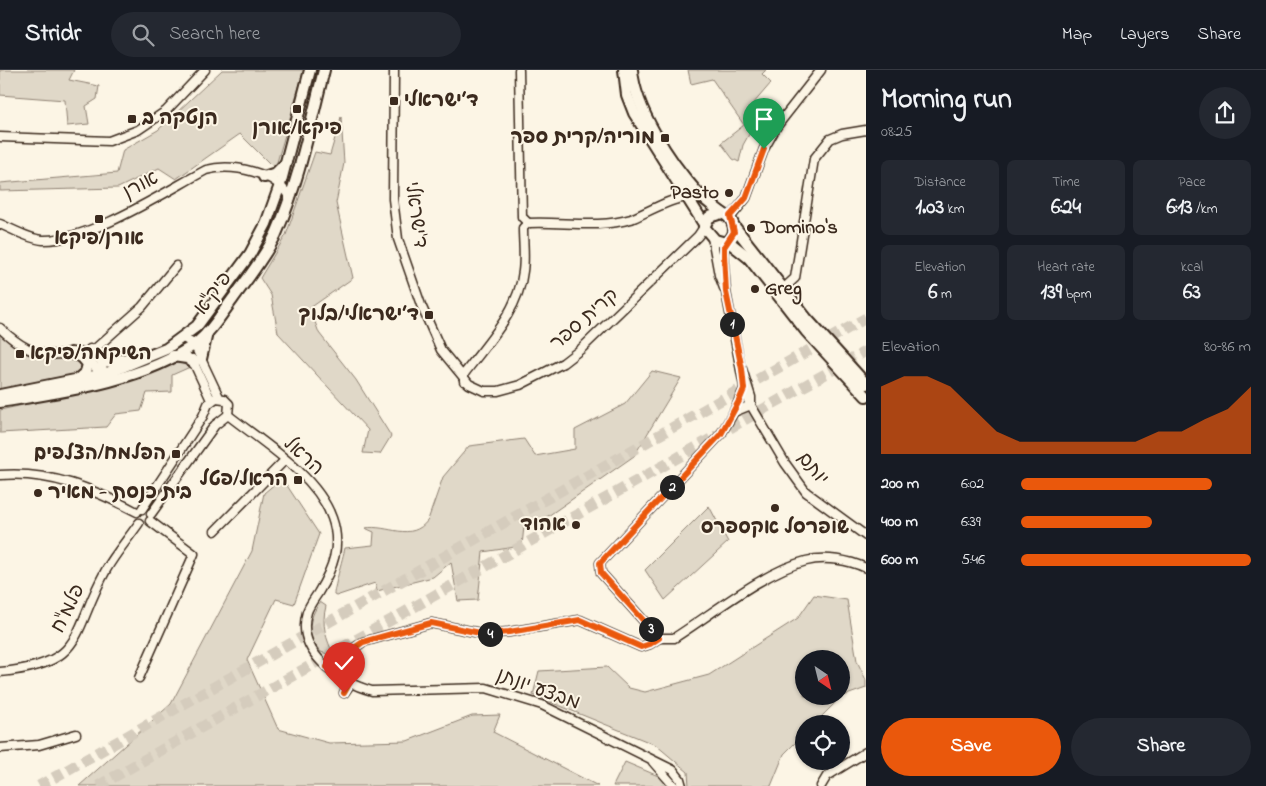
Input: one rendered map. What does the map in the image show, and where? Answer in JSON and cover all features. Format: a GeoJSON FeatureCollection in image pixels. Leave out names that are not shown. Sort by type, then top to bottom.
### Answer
{"type":"FeatureCollection","features":[{"type":"Feature","properties":{"kind":"main road","name":"פיק\"א"},"geometry":{"type":"LineString","coordinates":[[0,395],[103,377],[155,354],[184,338],[212,308],[250,254],[266,224],[286,164],[310,70]]}},
{"type":"Feature","properties":{"kind":"main road","name":"פיק\"א"},"geometry":{"type":"LineString","coordinates":[[0,402],[103,377],[172,356],[191,346],[208,331],[250,277],[275,236],[290,199],[324,70]]}},
{"type":"Feature","properties":{"kind":"main road"},"geometry":{"type":"LineString","coordinates":[[624,70],[627,95],[634,113],[712,237],[719,242],[728,242],[749,258],[806,331],[866,396]]}},
{"type":"Feature","properties":{"kind":"main road"},"geometry":{"type":"LineString","coordinates":[[632,70],[638,102],[692,187],[729,219],[807,319],[866,384]]}},
{"type":"Feature","properties":{"kind":"main road"},"geometry":{"type":"LineString","coordinates":[[264,177],[276,173],[286,164]]}},
{"type":"Feature","properties":{"kind":"main road"},"geometry":{"type":"LineString","coordinates":[[704,225],[712,215],[729,219]]}},
{"type":"Feature","properties":{"kind":"main road"},"geometry":{"type":"LineString","coordinates":[[728,242],[734,234],[729,219]]}},
{"type":"Feature","properties":{"kind":"main road"},"geometry":{"type":"LineString","coordinates":[[172,356],[198,361],[208,331]]}},
{"type":"Feature","properties":{"kind":"main road"},"geometry":{"type":"LineString","coordinates":[[71,353],[82,357],[88,364],[86,372],[73,381]]}},
{"type":"Feature","properties":{"kind":"main road"},"geometry":{"type":"LineString","coordinates":[[101,360],[111,362],[155,354]]}},
{"type":"Feature","properties":{"kind":"street"},"geometry":{"type":"LineString","coordinates":[[0,137],[109,141],[138,130],[166,110],[205,70]]}},
{"type":"Feature","properties":{"kind":"street","name":"ד'ישראלי"},"geometry":{"type":"LineString","coordinates":[[394,70],[393,199],[398,239],[421,305],[441,350],[464,381]]}},
{"type":"Feature","properties":{"kind":"street"},"geometry":{"type":"LineString","coordinates":[[519,70],[522,217],[528,223],[607,224],[635,217],[680,198],[688,198]]}},
{"type":"Feature","properties":{"kind":"street"},"geometry":{"type":"LineString","coordinates":[[729,219],[746,198],[764,149],[777,126],[821,70]]}},
{"type":"Feature","properties":{"kind":"street"},"geometry":{"type":"LineString","coordinates":[[784,288],[795,278],[814,159],[830,139],[842,134],[866,130]]}},
{"type":"Feature","properties":{"kind":"street","name":"אורן"},"geometry":{"type":"LineString","coordinates":[[0,224],[41,240],[66,238],[111,220],[206,170],[231,166],[244,168],[280,185],[290,199]]}},
{"type":"Feature","properties":{"kind":"street"},"geometry":{"type":"LineString","coordinates":[[464,381],[464,374],[498,330],[515,300],[523,270],[523,228],[528,223]]}},
{"type":"Feature","properties":{"kind":"street","name":"קרית ספר"},"geometry":{"type":"LineString","coordinates":[[464,381],[477,389],[498,391],[520,385],[570,358],[698,236],[704,225]]}},
{"type":"Feature","properties":{"kind":"street","name":"יותם"},"geometry":{"type":"LineString","coordinates":[[712,237],[719,275],[726,292]]}},
{"type":"Feature","properties":{"kind":"street","name":"יותם"},"geometry":{"type":"LineString","coordinates":[[728,242],[724,254],[726,292],[742,369],[744,389],[751,405],[785,463],[806,492],[866,536]]}},
{"type":"Feature","properties":{"kind":"street"},"geometry":{"type":"LineString","coordinates":[[0,328],[16,343],[36,352],[50,355],[91,352],[142,307],[176,266]]}},
{"type":"Feature","properties":{"kind":"street"},"geometry":{"type":"LineString","coordinates":[[184,338],[191,346],[215,399],[229,404],[224,417],[151,518],[146,524],[139,523],[136,519],[139,510],[215,399]]}},
{"type":"Feature","properties":{"kind":"street"},"geometry":{"type":"LineString","coordinates":[[36,352],[82,348],[101,360],[103,377]]}},
{"type":"Feature","properties":{"kind":"street"},"geometry":{"type":"LineString","coordinates":[[91,352],[103,377]]}},
{"type":"Feature","properties":{"kind":"street","name":"יותם"},"geometry":{"type":"LineString","coordinates":[[742,369],[746,375],[751,405]]}},
{"type":"Feature","properties":{"kind":"street"},"geometry":{"type":"LineString","coordinates":[[659,638],[601,573],[600,563],[721,434],[734,412],[744,389]]}},
{"type":"Feature","properties":{"kind":"street"},"geometry":{"type":"LineString","coordinates":[[734,412],[751,405]]}},
{"type":"Feature","properties":{"kind":"street","name":"הראל"},"geometry":{"type":"LineString","coordinates":[[207,409],[211,417],[224,417],[285,460],[306,480],[325,504],[332,517],[336,538]]}},
{"type":"Feature","properties":{"kind":"street"},"geometry":{"type":"LineString","coordinates":[[215,531],[285,460]]}},
{"type":"Feature","properties":{"kind":"street"},"geometry":{"type":"LineString","coordinates":[[0,475],[40,475],[63,479],[139,510],[146,509],[151,518],[194,554],[139,678]]}},
{"type":"Feature","properties":{"kind":"street","name":"פלמ\"ח"},"geometry":{"type":"LineString","coordinates":[[0,672],[36,666],[58,658],[73,644],[106,570],[139,523]]}},
{"type":"Feature","properties":{"kind":"street","name":"מבצע יונתן"},"geometry":{"type":"LineString","coordinates":[[336,538],[334,564],[307,612],[305,631],[312,650],[327,667],[350,682],[372,691],[392,692],[486,688],[542,705],[673,770],[680,779],[682,786]]}},
{"type":"Feature","properties":{"kind":"street"},"geometry":{"type":"LineString","coordinates":[[327,667],[363,642],[431,623],[485,634],[509,632],[580,620],[641,647],[659,638],[674,638],[782,570],[807,561],[832,559],[866,568]]}},
{"type":"Feature","properties":{"kind":"street"},"geometry":{"type":"LineString","coordinates":[[344,693],[350,682]]}},
{"type":"Feature","properties":{"kind":"street"},"geometry":{"type":"LineString","coordinates":[[0,748],[39,745],[76,734]]}},
{"type":"Feature","properties":{"kind":"street"},"geometry":{"type":"LineString","coordinates":[[821,786],[826,776],[866,752]]}},
{"type":"Feature","properties":{"kind":"street","name":"מבצע יונתן"},"geometry":{"type":"LineString","coordinates":[[648,757],[668,777],[674,786]]}},
{"type":"Feature","properties":{"kind":"shaded area"},"geometry":{"type":"Polygon","coordinates":[[[0,70],[74,70],[69,80],[99,86],[97,99],[86,106],[89,124],[67,126],[65,100],[0,95],[0,70]]]}},
{"type":"Feature","properties":{"kind":"shaded area"},"geometry":{"type":"Polygon","coordinates":[[[222,70],[304,70],[275,169],[240,134],[176,179],[159,168],[118,188],[0,191],[0,183],[117,173],[123,150],[158,130],[222,70]]]}},
{"type":"Feature","properties":{"kind":"shaded area"},"geometry":{"type":"Polygon","coordinates":[[[688,70],[766,70],[762,74],[771,83],[753,104],[761,113],[743,145],[739,162],[733,159],[721,143],[744,125],[712,79],[691,84],[688,70]]]}},
{"type":"Feature","properties":{"kind":"shaded area"},"geometry":{"type":"Polygon","coordinates":[[[341,117],[344,163],[336,203],[353,278],[310,308],[319,333],[356,380],[391,436],[380,454],[363,453],[368,430],[278,333],[271,295],[260,278],[286,235],[315,152],[330,155],[341,117]]]}},
{"type":"Feature","properties":{"kind":"shaded area"},"geometry":{"type":"Polygon","coordinates":[[[0,331],[21,351],[32,356],[46,359],[71,356],[78,358],[85,367],[76,376],[0,389],[0,331]]]}},
{"type":"Feature","properties":{"kind":"shaded area"},"geometry":{"type":"Polygon","coordinates":[[[176,361],[190,367],[172,375],[172,392],[147,393],[141,411],[116,414],[106,427],[0,433],[0,410],[106,387],[176,361]]]}},
{"type":"Feature","properties":{"kind":"shaded area"},"geometry":{"type":"Polygon","coordinates":[[[652,371],[681,378],[634,456],[538,523],[524,526],[522,546],[483,552],[478,600],[458,601],[451,562],[433,577],[377,591],[375,583],[336,596],[334,595],[345,548],[373,545],[374,532],[365,528],[374,527],[407,532],[421,527],[428,520],[443,477],[469,446],[524,439],[535,456],[575,449],[575,430],[625,404],[652,371]]]}},
{"type":"Feature","properties":{"kind":"shaded area"},"geometry":{"type":"Polygon","coordinates":[[[282,478],[319,534],[294,604],[276,599],[247,660],[278,729],[329,743],[407,741],[472,716],[500,715],[493,732],[598,786],[79,786],[171,704],[252,551],[264,493],[282,478]]]}},
{"type":"Feature","properties":{"kind":"shaded area"},"geometry":{"type":"Polygon","coordinates":[[[709,506],[728,542],[665,600],[645,570],[709,506]]]}},
{"type":"Feature","properties":{"kind":"shaded area"},"geometry":{"type":"Polygon","coordinates":[[[814,595],[847,600],[857,661],[866,680],[866,688],[850,694],[850,650],[795,650],[795,705],[833,705],[823,715],[795,715],[795,743],[784,754],[771,786],[689,786],[688,772],[656,745],[533,695],[539,671],[607,667],[629,688],[645,692],[709,675],[798,618],[814,595]]]}},
{"type":"Feature","properties":{"kind":"shaded area"},"geometry":{"type":"Polygon","coordinates":[[[320,602],[326,606],[325,631],[334,656],[321,652],[312,640],[310,633],[311,621],[320,602]]]}},
{"type":"Feature","properties":{"kind":"shaded area"},"geometry":{"type":"Polygon","coordinates":[[[625,762],[663,778],[667,786],[613,786],[625,762]]]}},
{"type":"Feature","properties":{"kind":"tunnel"},"geometry":{"type":"LineString","coordinates":[[39,786],[866,318]]}},
{"type":"Feature","properties":{"kind":"tunnel"},"geometry":{"type":"LineString","coordinates":[[98,786],[866,351]]}},
{"type":"Feature","properties":{"kind":"place","name":"ד׳ישראלי"},"geometry":{"type":"Point","coordinates":[394,101]}},
{"type":"Feature","properties":{"kind":"place","name":"פיקא/אורן"},"geometry":{"type":"Point","coordinates":[297,109]}},
{"type":"Feature","properties":{"kind":"place","name":"הנטקה ב"},"geometry":{"type":"Point","coordinates":[132,119]}},
{"type":"Feature","properties":{"kind":"place","name":"מוריה/קרית ספר"},"geometry":{"type":"Point","coordinates":[665,138]}},
{"type":"Feature","properties":{"kind":"place","name":"Pasto"},"geometry":{"type":"Point","coordinates":[729,193]}},
{"type":"Feature","properties":{"kind":"place","name":"אורן/פיקא"},"geometry":{"type":"Point","coordinates":[99,219]}},
{"type":"Feature","properties":{"kind":"place","name":"Domino's"},"geometry":{"type":"Point","coordinates":[751,228]}},
{"type":"Feature","properties":{"kind":"place","name":"Greg"},"geometry":{"type":"Point","coordinates":[755,289]}},
{"type":"Feature","properties":{"kind":"place","name":"ד׳ישראלי/בלוך"},"geometry":{"type":"Point","coordinates":[429,315]}},
{"type":"Feature","properties":{"kind":"place","name":"השיקמה/פיקא"},"geometry":{"type":"Point","coordinates":[20,354]}},
{"type":"Feature","properties":{"kind":"place","name":"הפלמח/הצלפים"},"geometry":{"type":"Point","coordinates":[176,454]}},
{"type":"Feature","properties":{"kind":"place","name":"הראל/פטל"},"geometry":{"type":"Point","coordinates":[298,480]}},
{"type":"Feature","properties":{"kind":"place","name":"בית כנסת - מאיר"},"geometry":{"type":"Point","coordinates":[38,493]}},
{"type":"Feature","properties":{"kind":"place","name":"שופרסל אקספרס"},"geometry":{"type":"Point","coordinates":[775,508]}},
{"type":"Feature","properties":{"kind":"place","name":"אהוד"},"geometry":{"type":"Point","coordinates":[576,525]}},
{"type":"Feature","properties":{"kind":"route"},"geometry":{"type":"LineString","coordinates":[[344,693],[350,682],[327,667],[363,642],[431,623],[485,634],[544,627],[580,620],[641,647],[659,638],[601,573],[600,563],[721,434],[734,412],[744,389],[741,378],[742,369],[734,338],[726,292],[724,249],[726,243],[733,237],[734,232],[730,216],[746,198],[754,181],[764,149]]}}]}
